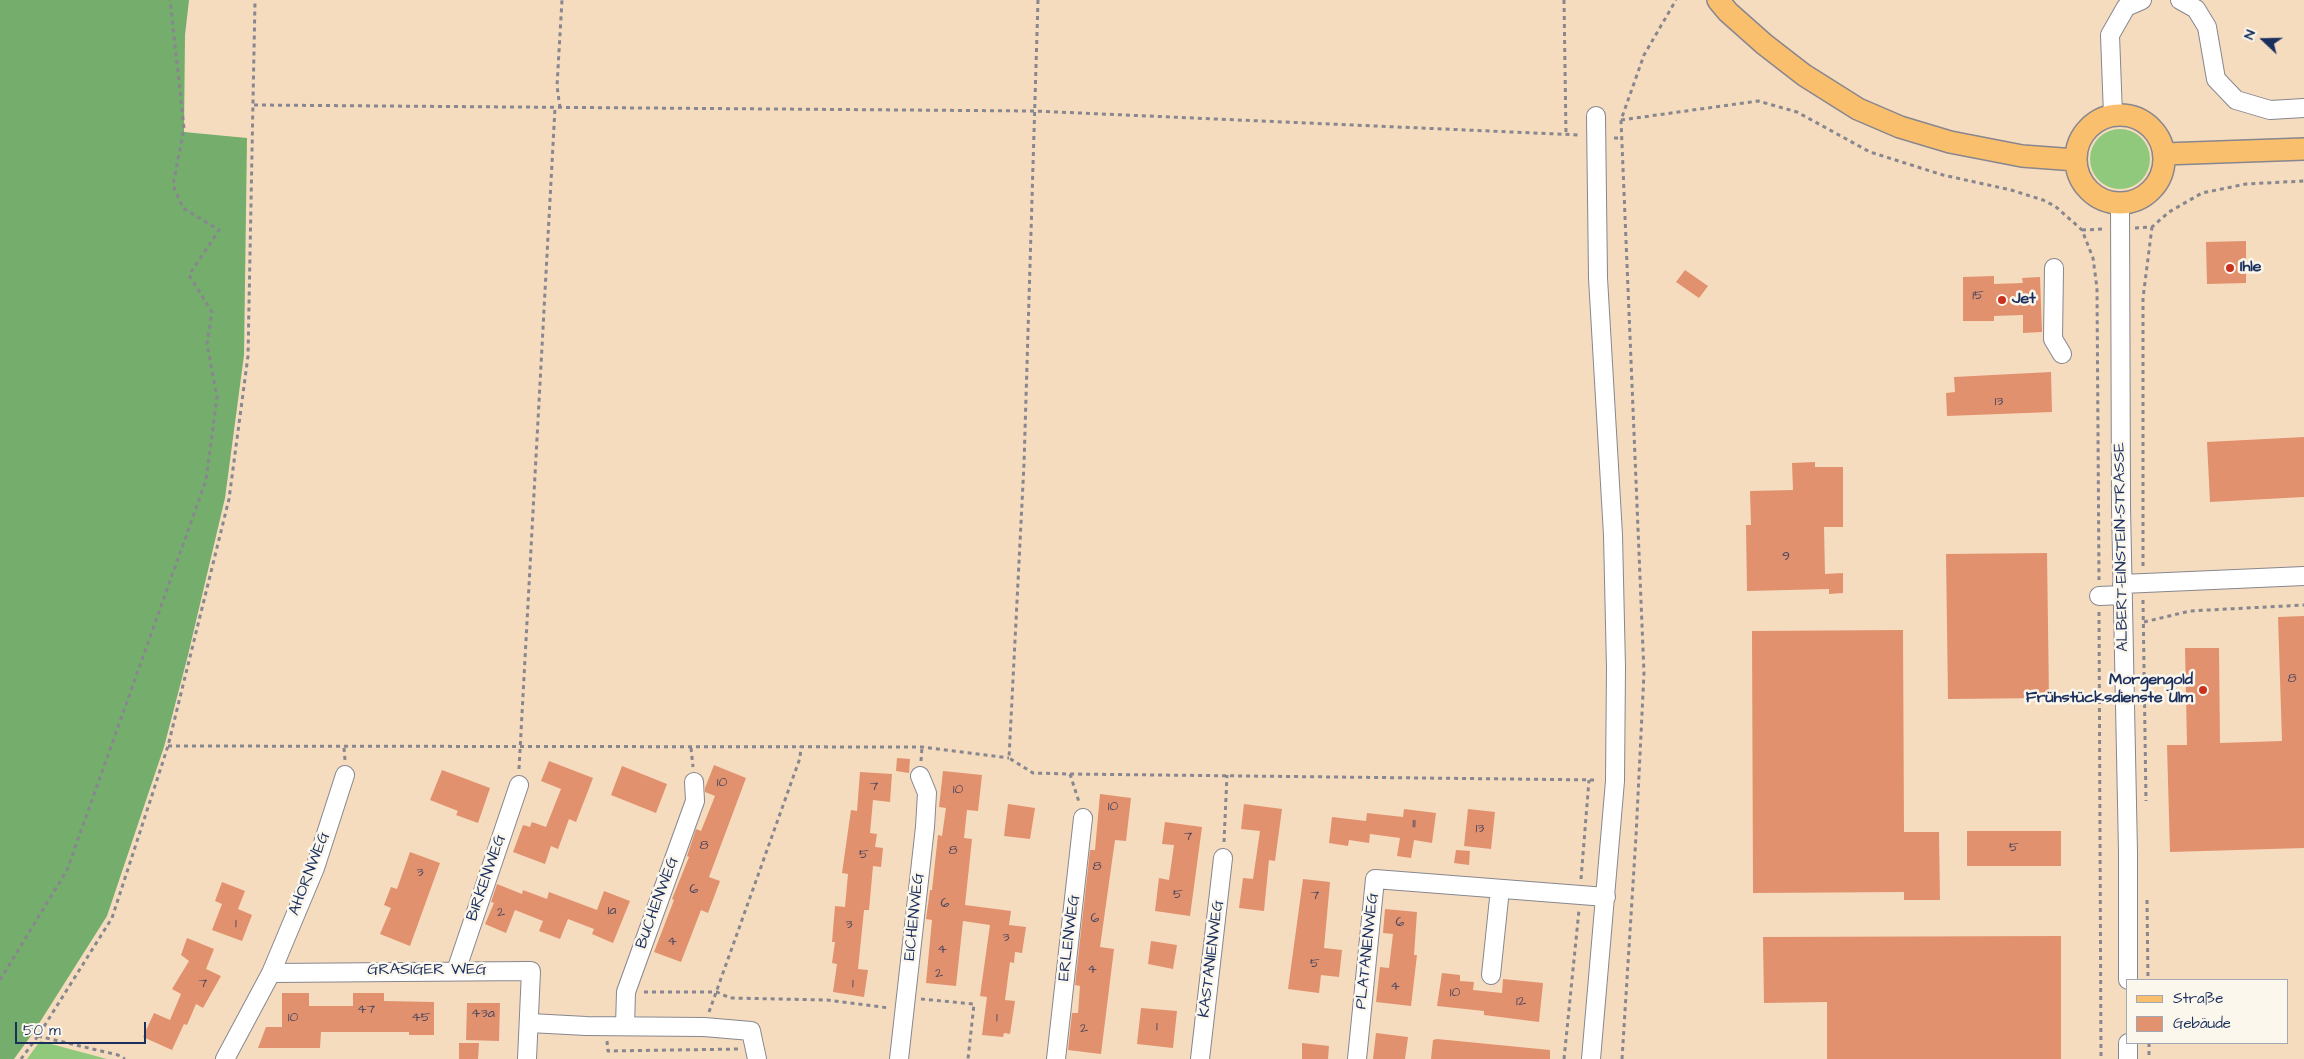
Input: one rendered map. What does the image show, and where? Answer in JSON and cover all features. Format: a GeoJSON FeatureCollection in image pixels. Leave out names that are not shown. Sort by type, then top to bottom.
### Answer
{"type":"FeatureCollection","features":[{"type":"Feature","properties":{"kind":"main road"},"geometry":{"type":"LineString","coordinates":[[1718,0],[1728,12],[1764,44],[1804,75],[1858,109],[1900,127],[1968,146],[2022,156],[2076,160]]}},
{"type":"Feature","properties":{"kind":"main road"},"geometry":{"type":"LineString","coordinates":[[2113,115],[2127,115],[2140,120],[2152,128],[2160,140],[2164,154],[2163,168],[2157,182],[2147,193],[2134,200],[2120,203],[2106,200],[2093,194],[2083,183],[2077,170],[2076,160],[2080,141],[2087,129],[2099,120],[2113,115]]}},
{"type":"Feature","properties":{"kind":"main road"},"geometry":{"type":"LineString","coordinates":[[2164,154],[2304,149]]}},
{"type":"Feature","properties":{"kind":"street"},"geometry":{"type":"LineString","coordinates":[[2113,115],[2110,35],[2126,7],[2142,0]]}},
{"type":"Feature","properties":{"kind":"street"},"geometry":{"type":"LineString","coordinates":[[2180,0],[2196,9],[2207,27],[2216,78],[2236,100],[2270,110],[2304,108]]}},
{"type":"Feature","properties":{"kind":"street"},"geometry":{"type":"LineString","coordinates":[[1592,1059],[1615,781],[1616,668],[1612,536],[1598,278],[1594,136],[1596,116]]}},
{"type":"Feature","properties":{"kind":"street","name":"ALBERT-EINSTEIN-STRASSE"},"geometry":{"type":"LineString","coordinates":[[2120,203],[2122,590],[2128,852],[2128,979]]}},
{"type":"Feature","properties":{"kind":"street"},"geometry":{"type":"LineString","coordinates":[[2054,268],[2053,339],[2062,354]]}},
{"type":"Feature","properties":{"kind":"street"},"geometry":{"type":"LineString","coordinates":[[2099,596],[2143,583],[2304,576]]}},
{"type":"Feature","properties":{"kind":"street","name":"AHORNWEG"},"geometry":{"type":"LineString","coordinates":[[225,1059],[271,973],[315,868],[345,775]]}},
{"type":"Feature","properties":{"kind":"street","name":"EICHENWEG"},"geometry":{"type":"LineString","coordinates":[[898,1059],[927,801],[927,793],[920,776]]}},
{"type":"Feature","properties":{"kind":"street","name":"BUCHENWEG"},"geometry":{"type":"LineString","coordinates":[[626,1026],[626,992],[694,801],[694,782]]}},
{"type":"Feature","properties":{"kind":"street","name":"BIRKENWEG"},"geometry":{"type":"LineString","coordinates":[[456,971],[519,785]]}},
{"type":"Feature","properties":{"kind":"street","name":"ERLENWEG"},"geometry":{"type":"LineString","coordinates":[[1056,1059],[1084,818]]}},
{"type":"Feature","properties":{"kind":"street","name":"KASTANIENWEG"},"geometry":{"type":"LineString","coordinates":[[1200,1059],[1223,858]]}},
{"type":"Feature","properties":{"kind":"street","name":"PLATANENWEG"},"geometry":{"type":"LineString","coordinates":[[1357,1059],[1375,878],[1500,890],[1606,896]]}},
{"type":"Feature","properties":{"kind":"street"},"geometry":{"type":"LineString","coordinates":[[1491,975],[1500,890]]}},
{"type":"Feature","properties":{"kind":"street","name":"GRASIGER WEG"},"geometry":{"type":"LineString","coordinates":[[271,973],[532,971],[530,1023],[526,1059]]}},
{"type":"Feature","properties":{"kind":"street"},"geometry":{"type":"LineString","coordinates":[[530,1023],[607,1026],[704,1026],[751,1031],[756,1054]]}},
{"type":"Feature","properties":{"kind":"street"},"geometry":{"type":"LineString","coordinates":[[2128,1044],[2128,1059]]}},
{"type":"Feature","properties":{"kind":"path"},"geometry":{"type":"LineString","coordinates":[[0,980],[67,870],[206,480],[217,397],[207,344],[212,312],[189,275],[219,230],[183,208],[173,185],[184,128],[170,0]]}},
{"type":"Feature","properties":{"kind":"path"},"geometry":{"type":"LineString","coordinates":[[21,1059],[38,1036],[112,918],[168,746],[228,499],[248,356],[255,0]]}},
{"type":"Feature","properties":{"kind":"path"},"geometry":{"type":"LineString","coordinates":[[560,108],[558,86],[562,0]]}},
{"type":"Feature","properties":{"kind":"path"},"geometry":{"type":"LineString","coordinates":[[1009,758],[1024,464],[1038,0]]}},
{"type":"Feature","properties":{"kind":"path"},"geometry":{"type":"LineString","coordinates":[[1564,0],[1566,135]]}},
{"type":"Feature","properties":{"kind":"path"},"geometry":{"type":"LineString","coordinates":[[1622,188],[1621,120],[1644,55],[1676,0]]}},
{"type":"Feature","properties":{"kind":"path"},"geometry":{"type":"LineString","coordinates":[[1621,120],[1758,101],[1797,112],[1870,152],[1943,175],[2011,190],[2043,200],[2055,206],[2082,230],[2093,258],[2097,288],[2101,1059]]}},
{"type":"Feature","properties":{"kind":"path"},"geometry":{"type":"LineString","coordinates":[[254,106],[1034,111],[1621,138]]}},
{"type":"Feature","properties":{"kind":"path"},"geometry":{"type":"LineString","coordinates":[[519,785],[555,108]]}},
{"type":"Feature","properties":{"kind":"path"},"geometry":{"type":"LineString","coordinates":[[2304,181],[2246,184],[2202,193],[2169,212],[2152,227],[2143,298],[2144,622],[2190,611],[2304,605]]}},
{"type":"Feature","properties":{"kind":"path"},"geometry":{"type":"LineString","coordinates":[[168,746],[344,748],[520,745],[691,748],[802,746],[922,747],[1009,758],[1033,772],[1070,774],[1588,780],[1580,895],[1564,1059]]}},
{"type":"Feature","properties":{"kind":"path"},"geometry":{"type":"LineString","coordinates":[[704,1026],[800,758],[802,746]]}},
{"type":"Feature","properties":{"kind":"path"},"geometry":{"type":"LineString","coordinates":[[1070,774],[1084,818]]}},
{"type":"Feature","properties":{"kind":"path"},"geometry":{"type":"LineString","coordinates":[[1223,858],[1227,775]]}},
{"type":"Feature","properties":{"kind":"path"},"geometry":{"type":"LineString","coordinates":[[626,992],[717,992],[730,998],[974,1004],[968,1059]]}},
{"type":"Feature","properties":{"kind":"path"},"geometry":{"type":"LineString","coordinates":[[607,1026],[608,1051],[756,1054]]}},
{"type":"Feature","properties":{"kind":"path"},"geometry":{"type":"LineString","coordinates":[[38,1036],[118,1055],[125,1059]]}},
{"type":"Feature","properties":{"kind":"path"},"geometry":{"type":"LineString","coordinates":[[2149,1044],[2149,1059]]}},
{"type":"Feature","properties":{"kind":"green space"},"geometry":{"type":"Polygon","coordinates":[[[0,0],[189,0],[185,35],[184,132],[247,138],[244,355],[225,498],[188,655],[164,747],[107,916],[33,1033],[14,1059],[0,1059],[0,0]]]}},
{"type":"Feature","properties":{"kind":"green space"},"geometry":{"type":"Polygon","coordinates":[[[2120,129],[2136,134],[2141,138],[2145,143],[2150,159],[2145,175],[2141,180],[2136,184],[2120,189],[2104,184],[2099,180],[2095,175],[2090,159],[2095,143],[2099,138],[2104,134],[2120,129]]]}},
{"type":"Feature","properties":{"kind":"green space"},"geometry":{"type":"Polygon","coordinates":[[[40,1041],[107,1059],[27,1059],[40,1041]]]}},
{"type":"Feature","properties":{"kind":"building","name":"Ihle"},"geometry":{"type":"Polygon","coordinates":[[[2246,241],[2246,283],[2207,284],[2206,242],[2246,241]]]}},
{"type":"Feature","properties":{"kind":"building"},"geometry":{"type":"Polygon","coordinates":[[[1685,270],[1708,286],[1699,298],[1676,282],[1685,270]]]}},
{"type":"Feature","properties":{"kind":"building"},"geometry":{"type":"Polygon","coordinates":[[[1994,276],[1994,284],[2023,283],[2022,278],[2040,277],[2042,332],[2023,333],[2023,315],[1994,316],[1994,321],[1963,321],[1963,277],[1994,276]]]}},
{"type":"Feature","properties":{"kind":"building"},"geometry":{"type":"Polygon","coordinates":[[[2051,372],[2052,412],[1947,416],[1946,393],[1955,392],[1954,377],[2051,372]]]}},
{"type":"Feature","properties":{"kind":"building"},"geometry":{"type":"Polygon","coordinates":[[[2304,437],[2304,497],[2210,502],[2207,442],[2304,437]]]}},
{"type":"Feature","properties":{"kind":"building"},"geometry":{"type":"Polygon","coordinates":[[[1815,462],[1815,467],[1843,467],[1843,527],[1824,527],[1825,574],[1843,573],[1843,593],[1829,594],[1829,589],[1747,591],[1746,525],[1751,525],[1750,491],[1793,490],[1792,463],[1815,462]]]}},
{"type":"Feature","properties":{"kind":"building"},"geometry":{"type":"Polygon","coordinates":[[[2047,553],[2049,698],[1948,699],[1946,554],[2047,553]]]}},
{"type":"Feature","properties":{"kind":"building"},"geometry":{"type":"Polygon","coordinates":[[[2304,616],[2304,848],[2170,852],[2167,745],[2187,745],[2185,648],[2219,648],[2220,743],[2282,741],[2278,617],[2304,616]]]}},
{"type":"Feature","properties":{"kind":"building"},"geometry":{"type":"Polygon","coordinates":[[[1903,630],[1904,832],[1939,832],[1940,900],[1904,900],[1904,892],[1753,893],[1752,631],[1903,630]]]}},
{"type":"Feature","properties":{"kind":"building"},"geometry":{"type":"Polygon","coordinates":[[[897,758],[910,759],[909,773],[896,771],[897,758]]]}},
{"type":"Feature","properties":{"kind":"building"},"geometry":{"type":"Polygon","coordinates":[[[549,761],[593,778],[576,822],[569,819],[558,849],[551,846],[545,864],[513,852],[523,825],[530,827],[532,822],[546,827],[561,789],[541,781],[549,761]]]}},
{"type":"Feature","properties":{"kind":"building"},"geometry":{"type":"Polygon","coordinates":[[[714,765],[746,778],[709,877],[720,881],[708,913],[701,910],[681,962],[654,952],[689,857],[687,856],[696,829],[701,831],[715,796],[705,792],[714,765]]]}},
{"type":"Feature","properties":{"kind":"building"},"geometry":{"type":"Polygon","coordinates":[[[622,766],[667,784],[656,813],[611,795],[622,766]]]}},
{"type":"Feature","properties":{"kind":"building"},"geometry":{"type":"Polygon","coordinates":[[[442,770],[490,788],[478,823],[456,815],[458,811],[430,800],[442,770]]]}},
{"type":"Feature","properties":{"kind":"building"},"geometry":{"type":"Polygon","coordinates":[[[943,771],[982,775],[978,811],[967,810],[964,838],[972,839],[965,905],[1011,911],[1009,925],[1026,927],[1022,953],[1015,952],[1014,963],[1010,962],[1005,1000],[1015,1001],[1010,1034],[1004,1033],[1003,1037],[982,1035],[987,997],[980,996],[990,925],[963,921],[956,986],[926,983],[932,920],[926,919],[930,890],[932,890],[938,835],[942,836],[946,808],[939,807],[943,771]]]}},
{"type":"Feature","properties":{"kind":"building"},"geometry":{"type":"Polygon","coordinates":[[[860,772],[892,774],[890,802],[873,800],[870,833],[877,834],[875,847],[883,848],[881,867],[873,866],[869,910],[864,910],[858,969],[868,970],[864,997],[833,992],[837,964],[832,963],[835,942],[832,942],[835,906],[845,907],[848,874],[842,873],[851,810],[857,811],[860,772]]]}},
{"type":"Feature","properties":{"kind":"building"},"geometry":{"type":"Polygon","coordinates":[[[1100,794],[1131,798],[1126,841],[1115,840],[1100,947],[1114,949],[1101,1054],[1068,1050],[1072,1013],[1078,1013],[1080,986],[1075,985],[1090,850],[1095,850],[1100,794]]]}},
{"type":"Feature","properties":{"kind":"building"},"geometry":{"type":"Polygon","coordinates":[[[1008,804],[1035,808],[1030,839],[1004,836],[1008,804]]]}},
{"type":"Feature","properties":{"kind":"building"},"geometry":{"type":"Polygon","coordinates":[[[1244,804],[1282,809],[1275,861],[1269,860],[1264,911],[1239,908],[1243,878],[1253,879],[1260,831],[1241,829],[1244,804]]]}},
{"type":"Feature","properties":{"kind":"building"},"geometry":{"type":"Polygon","coordinates":[[[1404,809],[1436,813],[1432,843],[1414,840],[1411,858],[1397,856],[1400,838],[1370,834],[1369,843],[1349,840],[1348,846],[1329,843],[1332,817],[1366,821],[1367,813],[1403,817],[1404,809]]]}},
{"type":"Feature","properties":{"kind":"building"},"geometry":{"type":"Polygon","coordinates":[[[1468,809],[1495,812],[1491,849],[1464,846],[1468,809]]]}},
{"type":"Feature","properties":{"kind":"building"},"geometry":{"type":"Polygon","coordinates":[[[1165,822],[1202,827],[1190,916],[1155,911],[1159,878],[1169,880],[1174,845],[1162,844],[1165,822]]]}},
{"type":"Feature","properties":{"kind":"building"},"geometry":{"type":"Polygon","coordinates":[[[1967,831],[2061,831],[2061,866],[1967,866],[1967,831]]]}},
{"type":"Feature","properties":{"kind":"building"},"geometry":{"type":"Polygon","coordinates":[[[1456,850],[1470,851],[1469,865],[1454,863],[1456,850]]]}},
{"type":"Feature","properties":{"kind":"building"},"geometry":{"type":"Polygon","coordinates":[[[410,852],[440,863],[410,946],[380,934],[391,908],[384,905],[391,887],[397,889],[410,852]]]}},
{"type":"Feature","properties":{"kind":"building"},"geometry":{"type":"Polygon","coordinates":[[[1303,879],[1330,882],[1324,948],[1342,950],[1339,977],[1321,975],[1319,993],[1288,989],[1303,879]]]}},
{"type":"Feature","properties":{"kind":"building"},"geometry":{"type":"Polygon","coordinates":[[[222,882],[245,891],[238,909],[252,915],[242,941],[212,930],[222,904],[215,901],[222,882]]]}},
{"type":"Feature","properties":{"kind":"building"},"geometry":{"type":"Polygon","coordinates":[[[497,884],[522,894],[523,890],[547,899],[549,892],[597,910],[604,891],[630,901],[613,943],[592,934],[594,929],[568,919],[560,939],[539,931],[543,921],[515,910],[506,933],[485,924],[494,903],[491,902],[497,884]]]}},
{"type":"Feature","properties":{"kind":"building"},"geometry":{"type":"Polygon","coordinates":[[[1385,909],[1417,912],[1414,955],[1417,955],[1411,1006],[1376,1002],[1380,967],[1389,968],[1393,934],[1383,933],[1385,909]]]}},
{"type":"Feature","properties":{"kind":"building"},"geometry":{"type":"Polygon","coordinates":[[[2061,936],[2061,1059],[1827,1059],[1827,1002],[1764,1003],[1763,937],[2061,936]]]}},
{"type":"Feature","properties":{"kind":"building"},"geometry":{"type":"Polygon","coordinates":[[[187,938],[214,949],[206,969],[221,976],[203,1008],[196,1004],[187,1025],[184,1024],[172,1050],[143,1037],[154,1013],[170,1020],[181,994],[172,989],[189,961],[181,955],[187,938]]]}},
{"type":"Feature","properties":{"kind":"building"},"geometry":{"type":"Polygon","coordinates":[[[1151,941],[1177,945],[1173,969],[1148,964],[1151,941]]]}},
{"type":"Feature","properties":{"kind":"building"},"geometry":{"type":"Polygon","coordinates":[[[1442,973],[1460,975],[1460,981],[1474,982],[1473,990],[1502,993],[1503,979],[1543,983],[1539,1022],[1484,1015],[1484,1011],[1437,1006],[1442,973]]]}},
{"type":"Feature","properties":{"kind":"building"},"geometry":{"type":"Polygon","coordinates":[[[282,993],[309,993],[309,1006],[353,1006],[353,993],[384,993],[384,1001],[434,1002],[434,1035],[409,1035],[409,1032],[321,1032],[320,1048],[258,1048],[266,1027],[282,1027],[282,993]]]}},
{"type":"Feature","properties":{"kind":"building"},"geometry":{"type":"Polygon","coordinates":[[[467,1003],[500,1003],[499,1041],[466,1040],[467,1003]]]}},
{"type":"Feature","properties":{"kind":"building"},"geometry":{"type":"Polygon","coordinates":[[[1141,1008],[1177,1011],[1173,1048],[1137,1044],[1141,1008]]]}},
{"type":"Feature","properties":{"kind":"building"},"geometry":{"type":"Polygon","coordinates":[[[1376,1033],[1408,1037],[1405,1059],[1373,1059],[1376,1033]]]}},
{"type":"Feature","properties":{"kind":"building"},"geometry":{"type":"Polygon","coordinates":[[[1433,1040],[1550,1050],[1550,1059],[1431,1059],[1433,1040]]]}},
{"type":"Feature","properties":{"kind":"building"},"geometry":{"type":"Polygon","coordinates":[[[459,1043],[479,1043],[478,1059],[459,1059],[459,1043]]]}},
{"type":"Feature","properties":{"kind":"building"},"geometry":{"type":"Polygon","coordinates":[[[1302,1043],[1329,1046],[1328,1059],[1302,1059],[1302,1043]]]}},
{"type":"Feature","properties":{"kind":"place","name":"Ihle"},"geometry":{"type":"Point","coordinates":[2230,268]}},
{"type":"Feature","properties":{"kind":"place","name":"Jet"},"geometry":{"type":"Point","coordinates":[2002,300]}},
{"type":"Feature","properties":{"kind":"place","name":"Morgengold Frühstücksdienste Ulm"},"geometry":{"type":"Point","coordinates":[2203,690]}}]}
